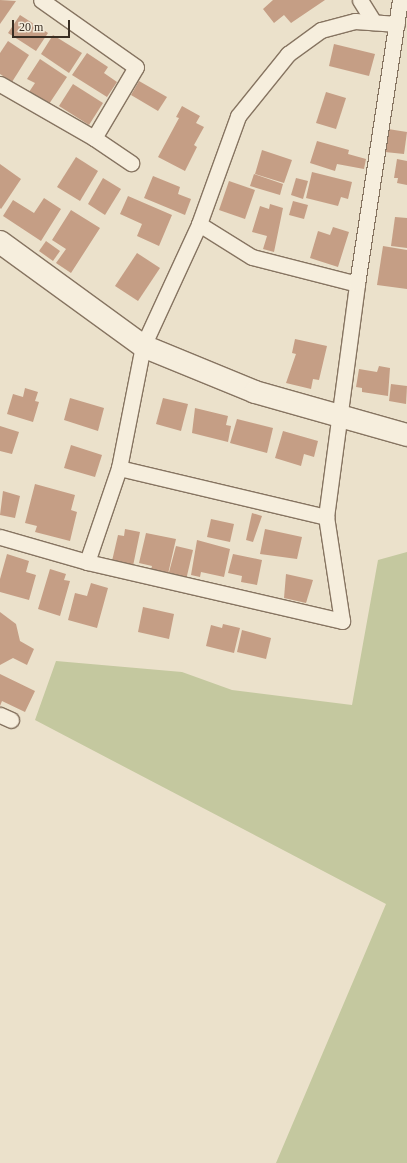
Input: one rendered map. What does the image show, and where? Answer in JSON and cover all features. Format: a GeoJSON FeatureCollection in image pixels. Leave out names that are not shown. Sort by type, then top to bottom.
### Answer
{"type":"FeatureCollection","features":[{"type":"Feature","properties":{"kind":"street"},"geometry":{"type":"LineString","coordinates":[[41,0],[136,66],[94,138]]}},
{"type":"Feature","properties":{"kind":"street"},"geometry":{"type":"LineString","coordinates":[[360,0],[374,22]]}},
{"type":"Feature","properties":{"kind":"street"},"geometry":{"type":"LineString","coordinates":[[0,537],[87,562],[342,621],[326,516],[357,284],[400,0]]}},
{"type":"Feature","properties":{"kind":"street"},"geometry":{"type":"LineString","coordinates":[[87,562],[119,468],[143,346],[199,224],[238,116],[288,54],[321,30],[355,21],[397,24]]}},
{"type":"Feature","properties":{"kind":"street"},"geometry":{"type":"LineString","coordinates":[[0,84],[94,138],[131,163]]}},
{"type":"Feature","properties":{"kind":"street"},"geometry":{"type":"LineString","coordinates":[[199,224],[252,257],[357,284]]}},
{"type":"Feature","properties":{"kind":"street"},"geometry":{"type":"LineString","coordinates":[[0,245],[143,346],[255,392],[407,435]]}},
{"type":"Feature","properties":{"kind":"street"},"geometry":{"type":"LineString","coordinates":[[119,468],[326,516]]}},
{"type":"Feature","properties":{"kind":"green space"},"geometry":{"type":"Polygon","coordinates":[[[407,552],[407,1163],[276,1163],[386,904],[35,720],[56,661],[182,672],[232,690],[352,705],[378,560],[407,552]]]}},
{"type":"Feature","properties":{"kind":"building"},"geometry":{"type":"Polygon","coordinates":[[[0,0],[16,1],[0,24],[0,0]]]}},
{"type":"Feature","properties":{"kind":"building"},"geometry":{"type":"Polygon","coordinates":[[[273,0],[325,0],[291,23],[284,15],[274,23],[263,9],[273,0]]]}},
{"type":"Feature","properties":{"kind":"building"},"geometry":{"type":"Polygon","coordinates":[[[20,15],[48,33],[36,51],[8,33],[20,15]]]}},
{"type":"Feature","properties":{"kind":"building"},"geometry":{"type":"Polygon","coordinates":[[[53,35],[82,53],[69,73],[41,54],[53,35]]]}},
{"type":"Feature","properties":{"kind":"building"},"geometry":{"type":"Polygon","coordinates":[[[8,41],[29,55],[12,82],[0,74],[0,53],[8,41]]]}},
{"type":"Feature","properties":{"kind":"building"},"geometry":{"type":"Polygon","coordinates":[[[334,44],[375,54],[369,76],[329,66],[334,44]]]}},
{"type":"Feature","properties":{"kind":"building"},"geometry":{"type":"Polygon","coordinates":[[[87,53],[108,67],[104,73],[117,82],[107,97],[72,75],[87,53]]]}},
{"type":"Feature","properties":{"kind":"building"},"geometry":{"type":"Polygon","coordinates":[[[40,59],[67,77],[49,104],[29,92],[35,83],[27,79],[40,59]]]}},
{"type":"Feature","properties":{"kind":"building"},"geometry":{"type":"Polygon","coordinates":[[[139,81],[167,97],[158,111],[131,95],[139,81]]]}},
{"type":"Feature","properties":{"kind":"building"},"geometry":{"type":"Polygon","coordinates":[[[73,84],[103,103],[89,125],[59,106],[73,84]]]}},
{"type":"Feature","properties":{"kind":"building"},"geometry":{"type":"Polygon","coordinates":[[[326,92],[346,98],[336,129],[316,123],[326,92]]]}},
{"type":"Feature","properties":{"kind":"building"},"geometry":{"type":"Polygon","coordinates":[[[182,106],[200,116],[196,123],[204,127],[194,145],[197,147],[185,171],[158,157],[179,118],[176,117],[182,106]]]}},
{"type":"Feature","properties":{"kind":"building"},"geometry":{"type":"Polygon","coordinates":[[[388,129],[407,132],[404,154],[385,152],[388,129]]]}},
{"type":"Feature","properties":{"kind":"building"},"geometry":{"type":"Polygon","coordinates":[[[317,141],[349,150],[348,154],[366,159],[364,169],[337,164],[335,171],[310,163],[317,141]]]}},
{"type":"Feature","properties":{"kind":"building"},"geometry":{"type":"Polygon","coordinates":[[[262,150],[292,160],[284,183],[255,174],[262,150]]]}},
{"type":"Feature","properties":{"kind":"building"},"geometry":{"type":"Polygon","coordinates":[[[76,157],[98,171],[80,201],[57,187],[76,157]]]}},
{"type":"Feature","properties":{"kind":"building"},"geometry":{"type":"Polygon","coordinates":[[[397,159],[407,161],[407,185],[397,183],[398,178],[394,178],[397,159]]]}},
{"type":"Feature","properties":{"kind":"building"},"geometry":{"type":"Polygon","coordinates":[[[0,164],[21,179],[1,209],[0,208],[0,164]]]}},
{"type":"Feature","properties":{"kind":"building"},"geometry":{"type":"Polygon","coordinates":[[[312,172],[352,182],[348,199],[341,197],[338,206],[306,198],[312,172]]]}},
{"type":"Feature","properties":{"kind":"building"},"geometry":{"type":"Polygon","coordinates":[[[254,174],[283,184],[280,195],[250,186],[254,174]]]}},
{"type":"Feature","properties":{"kind":"building"},"geometry":{"type":"Polygon","coordinates":[[[153,176],[180,187],[178,194],[191,199],[185,215],[144,198],[153,176]]]}},
{"type":"Feature","properties":{"kind":"building"},"geometry":{"type":"Polygon","coordinates":[[[103,178],[121,189],[105,215],[88,204],[103,178]]]}},
{"type":"Feature","properties":{"kind":"building"},"geometry":{"type":"Polygon","coordinates":[[[296,178],[308,181],[303,199],[291,195],[296,178]]]}},
{"type":"Feature","properties":{"kind":"building"},"geometry":{"type":"Polygon","coordinates":[[[229,181],[255,190],[245,219],[219,210],[229,181]]]}},
{"type":"Feature","properties":{"kind":"building"},"geometry":{"type":"Polygon","coordinates":[[[128,196],[172,215],[159,246],[137,236],[142,224],[120,214],[128,196]]]}},
{"type":"Feature","properties":{"kind":"building"},"geometry":{"type":"Polygon","coordinates":[[[44,198],[61,209],[41,241],[3,216],[13,200],[34,213],[44,198]]]}},
{"type":"Feature","properties":{"kind":"building"},"geometry":{"type":"Polygon","coordinates":[[[293,201],[308,205],[304,219],[289,215],[293,201]]]}},
{"type":"Feature","properties":{"kind":"building"},"geometry":{"type":"Polygon","coordinates":[[[270,204],[283,208],[274,252],[263,249],[267,236],[252,232],[260,206],[269,209],[270,204]]]}},
{"type":"Feature","properties":{"kind":"building"},"geometry":{"type":"Polygon","coordinates":[[[71,210],[100,228],[71,273],[56,263],[66,249],[52,240],[71,210]]]}},
{"type":"Feature","properties":{"kind":"building"},"geometry":{"type":"Polygon","coordinates":[[[395,217],[407,218],[407,248],[391,246],[395,217]]]}},
{"type":"Feature","properties":{"kind":"building"},"geometry":{"type":"Polygon","coordinates":[[[333,227],[349,232],[338,267],[310,258],[318,231],[330,235],[333,227]]]}},
{"type":"Feature","properties":{"kind":"building"},"geometry":{"type":"Polygon","coordinates":[[[46,241],[60,251],[53,261],[39,251],[46,241]]]}},
{"type":"Feature","properties":{"kind":"building"},"geometry":{"type":"Polygon","coordinates":[[[383,246],[407,250],[407,289],[377,285],[383,246]]]}},
{"type":"Feature","properties":{"kind":"building"},"geometry":{"type":"Polygon","coordinates":[[[137,253],[160,268],[138,301],[115,286],[137,253]]]}},
{"type":"Feature","properties":{"kind":"building"},"geometry":{"type":"Polygon","coordinates":[[[295,339],[327,346],[319,380],[313,379],[311,389],[286,383],[296,354],[292,353],[295,339]]]}},
{"type":"Feature","properties":{"kind":"building"},"geometry":{"type":"Polygon","coordinates":[[[379,366],[390,368],[388,396],[362,392],[362,388],[356,387],[359,369],[377,372],[379,366]]]}},
{"type":"Feature","properties":{"kind":"building"},"geometry":{"type":"Polygon","coordinates":[[[391,384],[407,386],[406,404],[389,401],[391,384]]]}},
{"type":"Feature","properties":{"kind":"building"},"geometry":{"type":"Polygon","coordinates":[[[25,388],[38,392],[35,401],[39,402],[33,422],[7,414],[13,394],[23,397],[25,388]]]}},
{"type":"Feature","properties":{"kind":"building"},"geometry":{"type":"Polygon","coordinates":[[[70,398],[104,408],[98,431],[64,420],[70,398]]]}},
{"type":"Feature","properties":{"kind":"building"},"geometry":{"type":"Polygon","coordinates":[[[163,398],[188,404],[181,431],[156,424],[163,398]]]}},
{"type":"Feature","properties":{"kind":"building"},"geometry":{"type":"Polygon","coordinates":[[[195,408],[228,416],[226,425],[231,426],[228,442],[192,433],[195,408]]]}},
{"type":"Feature","properties":{"kind":"building"},"geometry":{"type":"Polygon","coordinates":[[[237,419],[273,428],[267,453],[230,443],[237,419]]]}},
{"type":"Feature","properties":{"kind":"building"},"geometry":{"type":"Polygon","coordinates":[[[0,426],[19,432],[12,454],[0,451],[0,426]]]}},
{"type":"Feature","properties":{"kind":"building"},"geometry":{"type":"Polygon","coordinates":[[[283,431],[318,441],[314,457],[304,454],[301,466],[275,458],[283,431]]]}},
{"type":"Feature","properties":{"kind":"building"},"geometry":{"type":"Polygon","coordinates":[[[71,445],[102,455],[95,477],[64,468],[71,445]]]}},
{"type":"Feature","properties":{"kind":"building"},"geometry":{"type":"Polygon","coordinates":[[[35,484],[75,495],[71,510],[77,512],[70,541],[35,532],[37,526],[25,523],[35,484]]]}},
{"type":"Feature","properties":{"kind":"building"},"geometry":{"type":"Polygon","coordinates":[[[3,491],[20,496],[15,518],[0,515],[3,491]]]}},
{"type":"Feature","properties":{"kind":"building"},"geometry":{"type":"Polygon","coordinates":[[[252,513],[262,516],[253,542],[246,540],[252,513]]]}},
{"type":"Feature","properties":{"kind":"building"},"geometry":{"type":"Polygon","coordinates":[[[211,519],[234,524],[230,542],[207,537],[211,519]]]}},
{"type":"Feature","properties":{"kind":"building"},"geometry":{"type":"Polygon","coordinates":[[[125,529],[140,532],[133,566],[112,561],[118,535],[124,536],[125,529]]]}},
{"type":"Feature","properties":{"kind":"building"},"geometry":{"type":"Polygon","coordinates":[[[265,529],[302,537],[297,559],[260,554],[265,529]]]}},
{"type":"Feature","properties":{"kind":"building"},"geometry":{"type":"Polygon","coordinates":[[[146,533],[176,539],[168,574],[151,570],[152,566],[139,563],[146,533]]]}},
{"type":"Feature","properties":{"kind":"building"},"geometry":{"type":"Polygon","coordinates":[[[197,540],[230,549],[224,577],[201,572],[200,577],[191,575],[197,540]]]}},
{"type":"Feature","properties":{"kind":"building"},"geometry":{"type":"Polygon","coordinates":[[[176,546],[193,550],[186,580],[168,576],[176,546]]]}},
{"type":"Feature","properties":{"kind":"building"},"geometry":{"type":"Polygon","coordinates":[[[7,554],[29,561],[26,572],[36,575],[29,600],[0,592],[0,579],[7,554]]]}},
{"type":"Feature","properties":{"kind":"building"},"geometry":{"type":"Polygon","coordinates":[[[233,554],[262,560],[257,585],[241,582],[242,576],[228,573],[233,554]]]}},
{"type":"Feature","properties":{"kind":"building"},"geometry":{"type":"Polygon","coordinates":[[[50,569],[66,574],[64,580],[70,581],[60,616],[38,609],[50,569]]]}},
{"type":"Feature","properties":{"kind":"building"},"geometry":{"type":"Polygon","coordinates":[[[286,574],[313,580],[306,603],[284,598],[286,574]]]}},
{"type":"Feature","properties":{"kind":"building"},"geometry":{"type":"Polygon","coordinates":[[[91,583],[108,588],[97,628],[68,620],[75,593],[87,596],[91,583]]]}},
{"type":"Feature","properties":{"kind":"building"},"geometry":{"type":"Polygon","coordinates":[[[143,607],[174,614],[169,639],[138,632],[143,607]]]}},
{"type":"Feature","properties":{"kind":"building"},"geometry":{"type":"Polygon","coordinates":[[[0,612],[16,624],[20,641],[34,649],[27,665],[13,658],[0,665],[0,612]]]}},
{"type":"Feature","properties":{"kind":"building"},"geometry":{"type":"Polygon","coordinates":[[[223,624],[240,628],[234,653],[206,646],[211,625],[222,628],[223,624]]]}},
{"type":"Feature","properties":{"kind":"building"},"geometry":{"type":"Polygon","coordinates":[[[242,630],[271,638],[266,659],[237,652],[242,630]]]}},
{"type":"Feature","properties":{"kind":"building"},"geometry":{"type":"Polygon","coordinates":[[[0,674],[35,691],[25,712],[2,701],[0,706],[0,674]]]}}]}
